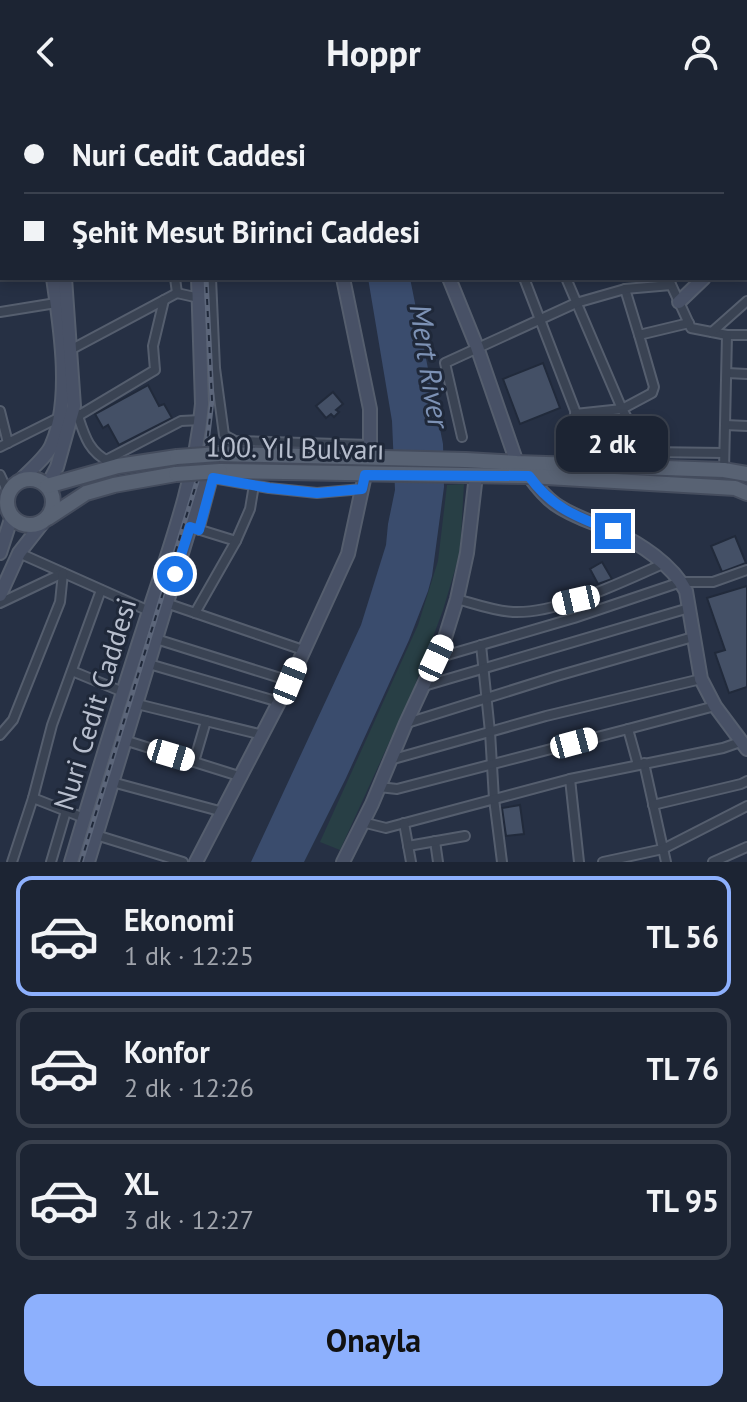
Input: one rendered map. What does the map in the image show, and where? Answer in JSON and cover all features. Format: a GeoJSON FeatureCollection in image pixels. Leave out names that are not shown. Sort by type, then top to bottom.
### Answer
{"type":"FeatureCollection","features":[{"type":"Feature","properties":{"kind":"main road"},"geometry":{"type":"LineString","coordinates":[[0,553],[8,497],[15,485],[52,446],[60,417],[63,394],[60,333],[53,280]]}},
{"type":"Feature","properties":{"kind":"main road"},"geometry":{"type":"LineString","coordinates":[[47,486],[57,467],[76,411],[65,280]]}},
{"type":"Feature","properties":{"kind":"main road","name":"Nuri Cedit Caddesi"},"geometry":{"type":"LineString","coordinates":[[71,862],[185,497],[201,420],[198,280]]}},
{"type":"Feature","properties":{"kind":"main road"},"geometry":{"type":"LineString","coordinates":[[343,280],[370,409],[369,452]]}},
{"type":"Feature","properties":{"kind":"main road"},"geometry":{"type":"LineString","coordinates":[[450,280],[477,347],[517,463]]}},
{"type":"Feature","properties":{"kind":"main road"},"geometry":{"type":"LineString","coordinates":[[679,302],[702,280]]}},
{"type":"Feature","properties":{"kind":"main road","name":"100. Yıl Bulvarı"},"geometry":{"type":"LineString","coordinates":[[47,486],[112,463],[219,454],[369,452],[517,463],[724,470],[747,474]]}},
{"type":"Feature","properties":{"kind":"main road","name":"100. Yıl Bulvarı"},"geometry":{"type":"LineString","coordinates":[[44,521],[86,493],[125,482],[220,471],[364,482],[476,475],[529,476],[735,488],[747,493]]}},
{"type":"Feature","properties":{"kind":"main road"},"geometry":{"type":"LineString","coordinates":[[347,860],[444,641],[457,599],[469,541],[476,475]]}},
{"type":"Feature","properties":{"kind":"main road"},"geometry":{"type":"LineString","coordinates":[[529,476],[556,504],[642,548],[681,582],[686,591],[701,679],[715,706],[745,744]]}},
{"type":"Feature","properties":{"kind":"main road","name":"Nuri Cedit Caddesi"},"geometry":{"type":"LineString","coordinates":[[88,862],[166,603],[195,528],[203,477]]}},
{"type":"Feature","properties":{"kind":"main road"},"geometry":{"type":"LineString","coordinates":[[0,595],[19,553],[53,508],[54,500],[47,486],[35,479],[2,484]]}},
{"type":"Feature","properties":{"kind":"main road"},"geometry":{"type":"LineString","coordinates":[[196,862],[290,681],[348,554],[364,482]]}},
{"type":"Feature","properties":{"kind":"main road"},"geometry":{"type":"LineString","coordinates":[[6,516],[31,525],[44,521]]}},
{"type":"Feature","properties":{"kind":"street"},"geometry":{"type":"LineString","coordinates":[[175,280],[177,293]]}},
{"type":"Feature","properties":{"kind":"street"},"geometry":{"type":"LineString","coordinates":[[211,280],[215,368],[224,435],[235,441],[369,452]]}},
{"type":"Feature","properties":{"kind":"street"},"geometry":{"type":"LineString","coordinates":[[525,280],[596,465]]}},
{"type":"Feature","properties":{"kind":"street"},"geometry":{"type":"LineString","coordinates":[[567,280],[651,468]]}},
{"type":"Feature","properties":{"kind":"street"},"geometry":{"type":"LineString","coordinates":[[462,437],[445,363],[576,303],[669,281],[691,328],[727,335],[747,335]]}},
{"type":"Feature","properties":{"kind":"street"},"geometry":{"type":"LineString","coordinates":[[575,414],[622,409],[652,393],[654,387],[625,289]]}},
{"type":"Feature","properties":{"kind":"street"},"geometry":{"type":"LineString","coordinates":[[72,349],[177,293],[199,298]]}},
{"type":"Feature","properties":{"kind":"street"},"geometry":{"type":"LineString","coordinates":[[164,300],[153,346],[155,370],[76,411],[85,438],[99,457],[112,463],[181,421],[201,420]]}},
{"type":"Feature","properties":{"kind":"street"},"geometry":{"type":"LineString","coordinates":[[712,332],[747,301]]}},
{"type":"Feature","properties":{"kind":"street"},"geometry":{"type":"LineString","coordinates":[[0,312],[56,303]]}},
{"type":"Feature","properties":{"kind":"street"},"geometry":{"type":"LineString","coordinates":[[639,335],[689,323]]}},
{"type":"Feature","properties":{"kind":"street"},"geometry":{"type":"LineString","coordinates":[[724,470],[727,335]]}},
{"type":"Feature","properties":{"kind":"street"},"geometry":{"type":"LineString","coordinates":[[727,373],[747,374]]}},
{"type":"Feature","properties":{"kind":"street"},"geometry":{"type":"LineString","coordinates":[[0,411],[4,445],[60,417]]}},
{"type":"Feature","properties":{"kind":"street"},"geometry":{"type":"LineString","coordinates":[[725,425],[747,426]]}},
{"type":"Feature","properties":{"kind":"street"},"geometry":{"type":"LineString","coordinates":[[646,452],[724,453]]}},
{"type":"Feature","properties":{"kind":"street"},"geometry":{"type":"LineString","coordinates":[[236,541],[195,528],[213,478],[317,493],[364,482]]}},
{"type":"Feature","properties":{"kind":"street"},"geometry":{"type":"LineString","coordinates":[[195,613],[236,541],[250,509],[254,485]]}},
{"type":"Feature","properties":{"kind":"street"},"geometry":{"type":"LineString","coordinates":[[19,553],[149,611]]}},
{"type":"Feature","properties":{"kind":"street"},"geometry":{"type":"LineString","coordinates":[[457,599],[501,611],[530,611],[576,600],[663,564]]}},
{"type":"Feature","properties":{"kind":"street"},"geometry":{"type":"LineString","coordinates":[[436,658],[574,618],[681,582],[713,582],[747,570]]}},
{"type":"Feature","properties":{"kind":"street"},"geometry":{"type":"LineString","coordinates":[[0,603],[63,573]]}},
{"type":"Feature","properties":{"kind":"street"},"geometry":{"type":"LineString","coordinates":[[0,735],[13,720],[60,602],[63,573]]}},
{"type":"Feature","properties":{"kind":"street"},"geometry":{"type":"LineString","coordinates":[[12,862],[52,725],[101,590]]}},
{"type":"Feature","properties":{"kind":"street"},"geometry":{"type":"LineString","coordinates":[[166,603],[303,650]]}},
{"type":"Feature","properties":{"kind":"street"},"geometry":{"type":"LineString","coordinates":[[423,686],[689,608]]}},
{"type":"Feature","properties":{"kind":"street"},"geometry":{"type":"LineString","coordinates":[[406,723],[693,637]]}},
{"type":"Feature","properties":{"kind":"street"},"geometry":{"type":"LineString","coordinates":[[156,639],[290,681]]}},
{"type":"Feature","properties":{"kind":"street"},"geometry":{"type":"LineString","coordinates":[[481,645],[502,862]]}},
{"type":"Feature","properties":{"kind":"street"},"geometry":{"type":"LineString","coordinates":[[149,664],[279,702]]}},
{"type":"Feature","properties":{"kind":"street"},"geometry":{"type":"LineString","coordinates":[[72,671],[123,692]]}},
{"type":"Feature","properties":{"kind":"street"},"geometry":{"type":"LineString","coordinates":[[390,760],[546,716],[701,679]]}},
{"type":"Feature","properties":{"kind":"street"},"geometry":{"type":"LineString","coordinates":[[137,704],[263,735]]}},
{"type":"Feature","properties":{"kind":"street"},"geometry":{"type":"LineString","coordinates":[[379,787],[397,789],[715,706]]}},
{"type":"Feature","properties":{"kind":"street"},"geometry":{"type":"LineString","coordinates":[[194,762],[206,721]]}},
{"type":"Feature","properties":{"kind":"street"},"geometry":{"type":"LineString","coordinates":[[628,729],[653,805],[666,862]]}},
{"type":"Feature","properties":{"kind":"street"},"geometry":{"type":"LineString","coordinates":[[124,740],[242,777]]}},
{"type":"Feature","properties":{"kind":"street"},"geometry":{"type":"LineString","coordinates":[[362,822],[386,828],[570,779],[745,744]]}},
{"type":"Feature","properties":{"kind":"street"},"geometry":{"type":"LineString","coordinates":[[570,779],[579,862]]}},
{"type":"Feature","properties":{"kind":"street"},"geometry":{"type":"LineString","coordinates":[[653,805],[747,781]]}},
{"type":"Feature","properties":{"kind":"street"},"geometry":{"type":"LineString","coordinates":[[112,782],[223,812]]}},
{"type":"Feature","properties":{"kind":"street"},"geometry":{"type":"LineString","coordinates":[[33,798],[84,818]]}},
{"type":"Feature","properties":{"kind":"street"},"geometry":{"type":"LineString","coordinates":[[603,862],[663,849],[747,806]]}},
{"type":"Feature","properties":{"kind":"street"},"geometry":{"type":"LineString","coordinates":[[51,862],[66,811]]}},
{"type":"Feature","properties":{"kind":"street"},"geometry":{"type":"LineString","coordinates":[[404,823],[411,862]]}},
{"type":"Feature","properties":{"kind":"street"},"geometry":{"type":"LineString","coordinates":[[96,835],[183,862]]}},
{"type":"Feature","properties":{"kind":"street"},"geometry":{"type":"LineString","coordinates":[[408,846],[465,836]]}},
{"type":"Feature","properties":{"kind":"street"},"geometry":{"type":"LineString","coordinates":[[435,841],[438,862]]}},
{"type":"Feature","properties":{"kind":"street"},"geometry":{"type":"LineString","coordinates":[[713,862],[747,847]]}},
{"type":"Feature","properties":{"kind":"green space"},"geometry":{"type":"Polygon","coordinates":[[[464,484],[460,553],[443,610],[414,688],[340,850],[320,842],[418,625],[438,561],[447,485],[464,484]]]}},
{"type":"Feature","properties":{"kind":"water"},"geometry":{"type":"Polygon","coordinates":[[[368,280],[410,280],[443,444],[444,487],[432,576],[409,640],[304,862],[251,862],[361,625],[386,545],[395,490],[392,421],[368,280]]]}},
{"type":"Feature","properties":{"kind":"building"},"geometry":{"type":"Polygon","coordinates":[[[543,363],[560,408],[520,424],[503,379],[543,363]]]}},
{"type":"Feature","properties":{"kind":"building"},"geometry":{"type":"Polygon","coordinates":[[[148,385],[159,406],[164,404],[172,418],[119,445],[108,425],[103,428],[95,414],[148,385]]]}},
{"type":"Feature","properties":{"kind":"building"},"geometry":{"type":"Polygon","coordinates":[[[333,392],[343,404],[334,417],[331,414],[326,418],[316,406],[333,392]]]}},
{"type":"Feature","properties":{"kind":"building"},"geometry":{"type":"Polygon","coordinates":[[[735,536],[746,563],[722,572],[711,546],[735,536]]]}},
{"type":"Feature","properties":{"kind":"building"},"geometry":{"type":"Polygon","coordinates":[[[602,562],[612,579],[598,584],[590,569],[602,562]]]}},
{"type":"Feature","properties":{"kind":"building"},"geometry":{"type":"Polygon","coordinates":[[[747,586],[747,687],[729,693],[715,653],[725,650],[707,598],[747,586]]]}},
{"type":"Feature","properties":{"kind":"building"},"geometry":{"type":"Polygon","coordinates":[[[520,805],[524,834],[506,836],[502,808],[520,805]]]}},
{"type":"Feature","properties":{"kind":"railway"},"geometry":{"type":"LineString","coordinates":[[81,862],[207,443],[212,400],[206,280]]}},
{"type":"Feature","properties":{"kind":"route"},"geometry":{"type":"LineString","coordinates":[[175,574],[190,527],[199,530],[213,478],[317,493],[362,489],[365,475],[529,476],[556,504],[582,519],[613,531]]}},
{"type":"Feature","properties":{"kind":"water label","name":"Mert River"},"geometry":{"type":"Point","coordinates":[429,366]}}]}
